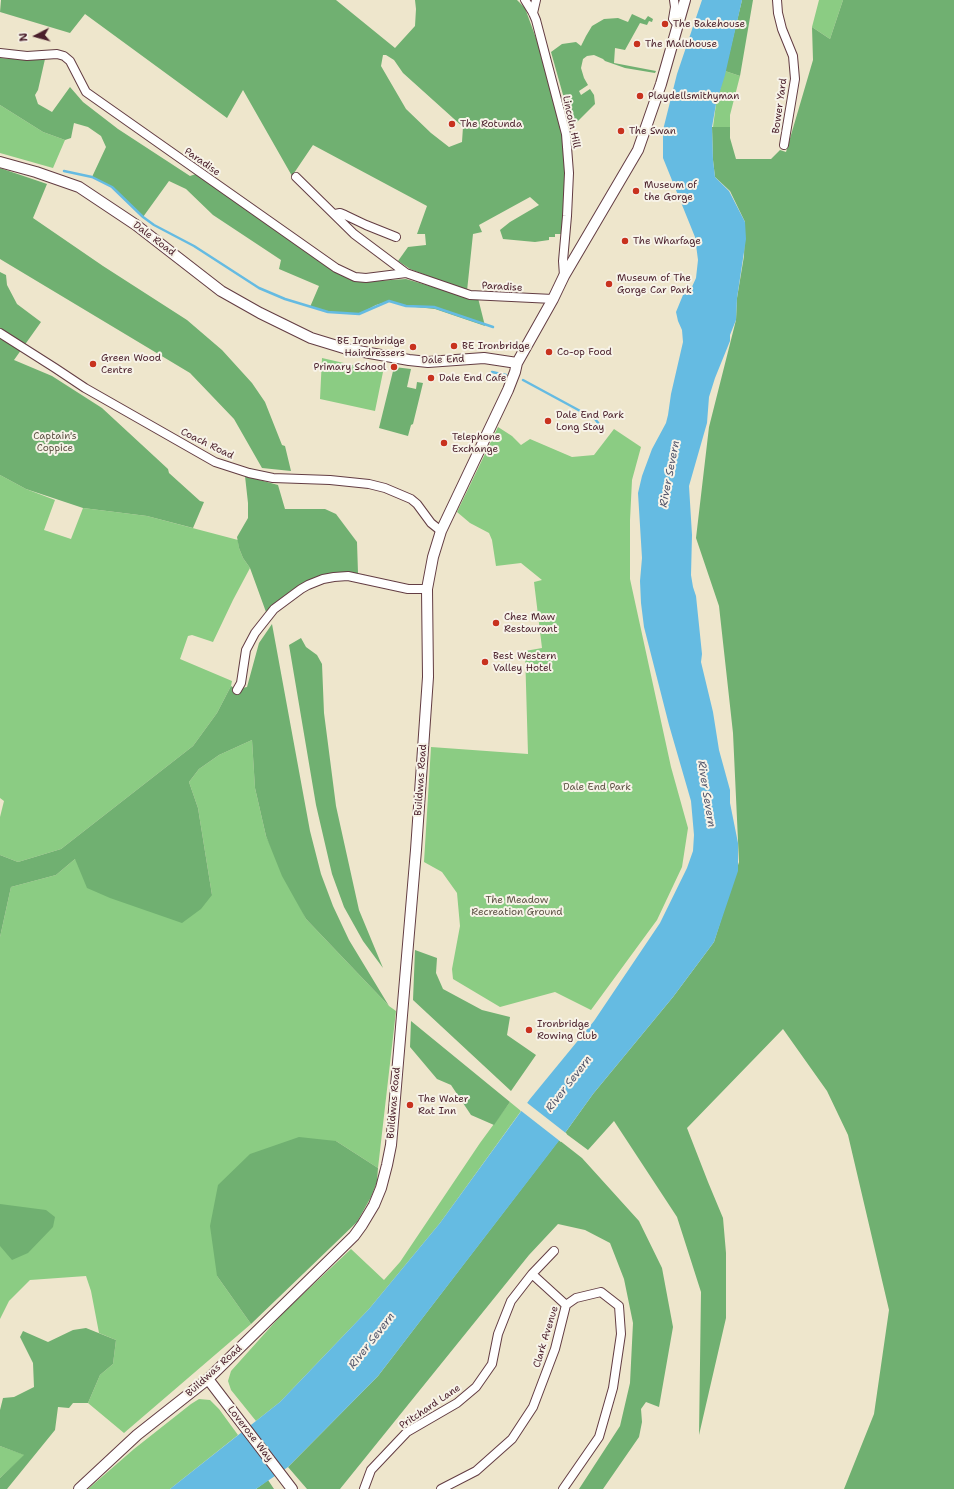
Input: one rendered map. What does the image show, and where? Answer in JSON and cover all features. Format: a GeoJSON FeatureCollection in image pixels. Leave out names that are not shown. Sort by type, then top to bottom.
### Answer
{"type":"FeatureCollection","features":[{"type":"Feature","properties":{"kind":"street","name":"Lincoln Hill"},"geometry":{"type":"LineString","coordinates":[[525,0],[533,13],[567,140],[569,173],[563,261],[564,276]]}},
{"type":"Feature","properties":{"kind":"street"},"geometry":{"type":"LineString","coordinates":[[533,13],[536,0]]}},
{"type":"Feature","properties":{"kind":"street"},"geometry":{"type":"LineString","coordinates":[[674,0],[675,6],[673,19],[678,25]]}},
{"type":"Feature","properties":{"kind":"street"},"geometry":{"type":"LineString","coordinates":[[237,690],[245,684],[246,650],[255,633],[274,608],[308,584],[323,579],[348,576],[408,589],[427,589],[432,557],[441,531],[508,390],[517,363],[553,299],[564,276],[638,150],[661,84],[685,0]]}},
{"type":"Feature","properties":{"kind":"street","name":"Bower Yard"},"geometry":{"type":"LineString","coordinates":[[777,0],[778,14],[782,29],[793,56],[795,79],[784,145]]}},
{"type":"Feature","properties":{"kind":"street","name":"Paradise"},"geometry":{"type":"LineString","coordinates":[[0,53],[27,56],[57,54],[64,56],[70,61],[86,92],[336,268],[355,277],[366,278],[406,273]]}},
{"type":"Feature","properties":{"kind":"street","name":"Dale Road"},"geometry":{"type":"LineString","coordinates":[[0,162],[36,172],[79,187],[136,225],[221,290],[260,313],[301,333]]}},
{"type":"Feature","properties":{"kind":"street","name":"Paradise"},"geometry":{"type":"LineString","coordinates":[[296,177],[354,234],[406,273],[470,295],[553,299]]}},
{"type":"Feature","properties":{"kind":"street"},"geometry":{"type":"LineString","coordinates":[[335,214],[340,213],[396,237]]}},
{"type":"Feature","properties":{"kind":"street","name":"Coach Road"},"geometry":{"type":"LineString","coordinates":[[0,333],[85,388],[215,462],[249,473],[273,478],[330,480],[369,484],[385,488],[411,499],[417,504],[431,524],[441,531]]}},
{"type":"Feature","properties":{"kind":"street","name":"Dale End"},"geometry":{"type":"LineString","coordinates":[[301,333],[321,342],[347,349],[409,360],[428,362],[484,358],[517,363]]}},
{"type":"Feature","properties":{"kind":"street","name":"Buildwas Road"},"geometry":{"type":"LineString","coordinates":[[79,1489],[137,1435],[208,1379],[354,1236],[362,1226],[374,1204],[385,1172],[390,1145],[416,850],[428,677],[427,589]]}},
{"type":"Feature","properties":{"kind":"street","name":"Pritchard Lane"},"geometry":{"type":"LineString","coordinates":[[364,1489],[371,1470],[407,1432],[457,1403],[476,1387],[492,1364],[498,1334],[511,1301],[532,1274],[554,1251]]}},
{"type":"Feature","properties":{"kind":"street"},"geometry":{"type":"LineString","coordinates":[[532,1274],[566,1305]]}},
{"type":"Feature","properties":{"kind":"street","name":"Clark Avenue"},"geometry":{"type":"LineString","coordinates":[[441,1489],[476,1471],[512,1439],[533,1407],[555,1349],[566,1305],[576,1298],[601,1292],[618,1306],[621,1334],[613,1388],[599,1437],[564,1489]]}},
{"type":"Feature","properties":{"kind":"street","name":"Loverose Way"},"geometry":{"type":"LineString","coordinates":[[208,1379],[292,1489]]}},
{"type":"Feature","properties":{"kind":"green space"},"geometry":{"type":"Polygon","coordinates":[[[1,0],[336,0],[395,48],[415,26],[415,0],[517,0],[525,8],[545,63],[566,143],[567,176],[563,234],[555,234],[555,237],[549,237],[549,240],[535,242],[503,239],[500,230],[510,222],[539,205],[530,197],[479,225],[482,232],[473,234],[467,291],[410,269],[398,261],[408,247],[426,245],[425,234],[417,234],[427,206],[313,145],[292,176],[243,90],[227,118],[85,14],[70,33],[0,12],[1,0]],[[383,55],[381,66],[406,109],[431,133],[449,147],[462,142],[463,127],[403,73],[394,60],[386,55],[383,55]]]}},
{"type":"Feature","properties":{"kind":"green space"},"geometry":{"type":"Polygon","coordinates":[[[742,0],[753,0],[740,76],[725,71],[742,0]]]}},
{"type":"Feature","properties":{"kind":"green space"},"geometry":{"type":"Polygon","coordinates":[[[819,0],[843,0],[830,39],[812,27],[819,0]]]}},
{"type":"Feature","properties":{"kind":"green space"},"geometry":{"type":"Polygon","coordinates":[[[843,0],[954,0],[954,1489],[844,1489],[874,1414],[889,1310],[848,1135],[827,1091],[783,1029],[687,1128],[723,1218],[726,1253],[726,1318],[699,1435],[701,1292],[677,1217],[614,1121],[588,1150],[565,1133],[593,1094],[673,997],[714,942],[739,862],[733,733],[719,606],[696,538],[709,427],[736,320],[737,298],[744,256],[745,222],[730,191],[715,177],[712,127],[730,127],[730,138],[736,159],[771,159],[780,150],[786,152],[813,60],[812,27],[830,39],[843,0]]]}},
{"type":"Feature","properties":{"kind":"green space"},"geometry":{"type":"Polygon","coordinates":[[[632,14],[645,20],[648,16],[653,19],[652,22],[649,21],[647,25],[640,23],[625,50],[615,48],[614,63],[656,71],[655,73],[625,68],[605,61],[594,55],[587,56],[583,59],[581,68],[588,85],[579,91],[581,95],[590,89],[594,95],[595,104],[572,127],[551,52],[562,44],[576,42],[581,46],[592,26],[604,19],[618,18],[628,22],[632,14]]]}},
{"type":"Feature","properties":{"kind":"green space"},"geometry":{"type":"Polygon","coordinates":[[[0,58],[27,60],[45,59],[38,90],[35,95],[38,104],[52,112],[70,87],[83,102],[118,129],[190,176],[196,174],[335,272],[349,279],[362,282],[406,279],[467,297],[478,298],[485,326],[435,309],[406,306],[389,301],[376,305],[359,314],[328,312],[310,307],[319,286],[279,269],[281,260],[213,215],[186,189],[169,181],[143,217],[112,187],[92,177],[106,147],[101,136],[88,127],[74,123],[71,138],[65,140],[43,132],[0,105],[0,58]]]}},
{"type":"Feature","properties":{"kind":"green space"},"geometry":{"type":"Polygon","coordinates":[[[725,71],[740,76],[730,115],[730,127],[713,127],[716,104],[725,71]]]}},
{"type":"Feature","properties":{"kind":"green space"},"geometry":{"type":"Polygon","coordinates":[[[0,105],[43,132],[65,140],[53,168],[0,153],[0,105]]]}},
{"type":"Feature","properties":{"kind":"green space"},"geometry":{"type":"Polygon","coordinates":[[[0,168],[47,184],[33,218],[103,266],[187,320],[222,350],[252,383],[265,402],[282,445],[285,446],[291,471],[262,468],[234,419],[190,373],[0,259],[0,168]]]}},
{"type":"Feature","properties":{"kind":"green space","name":"Captain's Coppice"},"geometry":{"type":"Polygon","coordinates":[[[0,272],[6,275],[7,285],[17,304],[41,322],[14,360],[52,376],[102,408],[168,469],[169,473],[200,501],[204,502],[193,528],[147,516],[83,508],[26,489],[0,475],[0,272]]]}},
{"type":"Feature","properties":{"kind":"green space"},"geometry":{"type":"Polygon","coordinates":[[[322,358],[383,372],[375,411],[320,399],[322,358]]]}},
{"type":"Feature","properties":{"kind":"green space"},"geometry":{"type":"Polygon","coordinates":[[[394,367],[411,369],[407,387],[416,389],[417,382],[423,383],[413,424],[411,425],[408,436],[379,428],[394,367]]]}},
{"type":"Feature","properties":{"kind":"green space","name":"Dale End Park"},"geometry":{"type":"Polygon","coordinates":[[[498,427],[512,436],[521,445],[530,439],[572,457],[594,455],[614,429],[641,447],[632,480],[630,579],[671,767],[688,828],[682,867],[657,920],[591,1010],[555,992],[500,1007],[453,979],[452,969],[460,926],[457,893],[442,872],[424,862],[431,747],[528,754],[525,651],[542,648],[534,582],[542,580],[521,563],[496,566],[492,540],[489,533],[470,523],[457,512],[498,427]]]}},
{"type":"Feature","properties":{"kind":"green space"},"geometry":{"type":"Polygon","coordinates":[[[0,475],[26,489],[55,500],[44,530],[71,539],[83,508],[147,516],[238,540],[243,558],[250,568],[213,642],[192,635],[188,636],[180,659],[232,681],[231,686],[217,713],[193,746],[61,849],[18,862],[0,855],[0,817],[4,801],[0,798],[0,475]]]}},
{"type":"Feature","properties":{"kind":"green space"},"geometry":{"type":"Polygon","coordinates":[[[245,476],[278,485],[285,509],[325,509],[336,514],[357,542],[358,573],[339,573],[317,578],[292,590],[271,606],[266,612],[250,568],[243,558],[239,548],[237,537],[248,518],[245,476]]]}},
{"type":"Feature","properties":{"kind":"green space"},"geometry":{"type":"Polygon","coordinates":[[[272,624],[310,831],[321,874],[333,906],[349,940],[389,1006],[306,919],[282,876],[266,836],[255,788],[252,740],[219,755],[199,769],[189,782],[198,808],[212,895],[201,909],[182,923],[110,898],[87,888],[75,859],[56,875],[11,887],[0,937],[0,855],[18,862],[61,849],[193,746],[217,713],[231,686],[237,690],[247,687],[259,643],[272,624]]]}},
{"type":"Feature","properties":{"kind":"green space"},"geometry":{"type":"Polygon","coordinates":[[[301,638],[306,647],[317,655],[322,664],[324,713],[336,806],[359,910],[383,968],[363,941],[344,907],[332,874],[316,805],[289,645],[301,638]]]}},
{"type":"Feature","properties":{"kind":"green space"},"geometry":{"type":"Polygon","coordinates":[[[252,740],[255,788],[266,836],[306,919],[389,1006],[396,1011],[378,1168],[336,1141],[217,1276],[251,1324],[124,1433],[88,1403],[100,1375],[113,1364],[116,1340],[99,1333],[91,1291],[86,1276],[30,1280],[9,1301],[0,1319],[0,937],[11,887],[56,875],[75,859],[212,895],[198,808],[189,782],[199,769],[219,755],[252,740]]]}},
{"type":"Feature","properties":{"kind":"green space"},"geometry":{"type":"Polygon","coordinates":[[[415,950],[437,958],[436,973],[443,989],[482,1010],[510,1017],[507,1035],[536,1055],[511,1091],[413,1000],[415,950]]]}},
{"type":"Feature","properties":{"kind":"green space"},"geometry":{"type":"Polygon","coordinates":[[[411,1021],[510,1102],[494,1125],[471,1115],[451,1085],[437,1079],[410,1047],[411,1021]]]}},
{"type":"Feature","properties":{"kind":"green space"},"geometry":{"type":"Polygon","coordinates":[[[510,1102],[521,1111],[440,1223],[369,1309],[280,1402],[256,1421],[231,1390],[228,1381],[231,1371],[284,1312],[351,1249],[384,1280],[400,1262],[480,1143],[510,1102]]]}},
{"type":"Feature","properties":{"kind":"green space"},"geometry":{"type":"Polygon","coordinates":[[[299,1137],[336,1141],[378,1168],[377,1182],[371,1197],[357,1222],[251,1324],[217,1276],[210,1226],[218,1185],[250,1154],[299,1137]]]}},
{"type":"Feature","properties":{"kind":"green space"},"geometry":{"type":"Polygon","coordinates":[[[559,1140],[582,1158],[639,1221],[662,1268],[673,1327],[659,1407],[646,1402],[641,1409],[642,1422],[639,1437],[603,1489],[579,1489],[620,1426],[630,1383],[633,1323],[624,1279],[610,1243],[585,1230],[558,1224],[529,1255],[340,1489],[307,1489],[288,1467],[378,1376],[559,1140]]]}},
{"type":"Feature","properties":{"kind":"green space"},"geometry":{"type":"Polygon","coordinates":[[[0,1204],[46,1210],[55,1217],[53,1227],[28,1253],[12,1260],[0,1246],[0,1204]]]}},
{"type":"Feature","properties":{"kind":"green space"},"geometry":{"type":"Polygon","coordinates":[[[86,1328],[116,1340],[113,1364],[100,1375],[88,1403],[73,1403],[69,1408],[58,1407],[55,1430],[7,1489],[0,1489],[0,1478],[24,1455],[0,1446],[0,1410],[3,1398],[14,1397],[34,1387],[33,1363],[20,1337],[23,1331],[48,1342],[73,1330],[86,1328]]]}},
{"type":"Feature","properties":{"kind":"green space"},"geometry":{"type":"Polygon","coordinates":[[[199,1399],[210,1400],[219,1409],[238,1435],[170,1489],[88,1489],[134,1449],[199,1399]]]}},
{"type":"Feature","properties":{"kind":"green space"},"geometry":{"type":"Polygon","coordinates":[[[0,1446],[25,1455],[0,1478],[0,1446]]]}},
{"type":"Feature","properties":{"kind":"green space"},"geometry":{"type":"Polygon","coordinates":[[[268,1480],[274,1489],[256,1489],[268,1480]]]}},
{"type":"Feature","properties":{"kind":"water","name":"River Severn"},"geometry":{"type":"Polygon","coordinates":[[[702,0],[742,0],[725,75],[716,104],[712,127],[715,177],[729,191],[745,222],[746,239],[737,298],[736,320],[730,335],[730,341],[709,397],[707,423],[689,486],[692,535],[691,575],[696,596],[702,654],[701,662],[713,712],[719,750],[730,790],[730,803],[738,843],[738,871],[714,942],[673,997],[593,1094],[565,1133],[378,1376],[288,1467],[256,1489],[170,1489],[280,1402],[369,1309],[440,1223],[530,1099],[594,1021],[660,923],[687,868],[693,851],[694,835],[691,801],[669,725],[644,627],[640,581],[642,558],[638,493],[642,476],[652,449],[666,423],[668,415],[671,394],[683,342],[682,330],[676,312],[683,295],[691,289],[696,278],[698,260],[695,237],[663,158],[663,130],[677,74],[702,0]]]}},
{"type":"Feature","properties":{"kind":"pier"},"geometry":{"type":"Polygon","coordinates":[[[526,1102],[567,1134],[561,1142],[520,1110],[526,1102]]]}},
{"type":"Feature","properties":{"kind":"waterway"},"geometry":{"type":"LineString","coordinates":[[64,171],[92,177],[112,187],[143,217],[154,225],[194,246],[259,288],[285,299],[328,312],[359,314],[389,301],[406,306],[434,307],[493,327]]}},
{"type":"Feature","properties":{"kind":"waterway"},"geometry":{"type":"LineString","coordinates":[[492,372],[506,375]]}},
{"type":"Feature","properties":{"kind":"waterway"},"geometry":{"type":"LineString","coordinates":[[523,380],[595,419],[599,424]]}},
{"type":"Feature","properties":{"kind":"place","name":"The Bakehouse"},"geometry":{"type":"Point","coordinates":[665,24]}},
{"type":"Feature","properties":{"kind":"place","name":"The Malthouse"},"geometry":{"type":"Point","coordinates":[637,44]}},
{"type":"Feature","properties":{"kind":"place","name":"Playdellsmithyman"},"geometry":{"type":"Point","coordinates":[640,96]}},
{"type":"Feature","properties":{"kind":"place","name":"The Rotunda"},"geometry":{"type":"Point","coordinates":[452,124]}},
{"type":"Feature","properties":{"kind":"place","name":"The Swan"},"geometry":{"type":"Point","coordinates":[621,131]}},
{"type":"Feature","properties":{"kind":"place","name":"Museum of the Gorge"},"geometry":{"type":"Point","coordinates":[636,191]}},
{"type":"Feature","properties":{"kind":"place","name":"The Wharfage"},"geometry":{"type":"Point","coordinates":[625,241]}},
{"type":"Feature","properties":{"kind":"place","name":"Museum of The Gorge Car Park"},"geometry":{"type":"Point","coordinates":[609,284]}},
{"type":"Feature","properties":{"kind":"place","name":"BE Ironbridge"},"geometry":{"type":"Point","coordinates":[454,346]}},
{"type":"Feature","properties":{"kind":"place","name":"BE Ironbridge Hairdressers"},"geometry":{"type":"Point","coordinates":[413,347]}},
{"type":"Feature","properties":{"kind":"place","name":"Co-op Food"},"geometry":{"type":"Point","coordinates":[549,352]}},
{"type":"Feature","properties":{"kind":"place","name":"Green Wood Centre"},"geometry":{"type":"Point","coordinates":[93,364]}},
{"type":"Feature","properties":{"kind":"place","name":"Primary School"},"geometry":{"type":"Point","coordinates":[394,367]}},
{"type":"Feature","properties":{"kind":"place","name":"Dale End Cafe"},"geometry":{"type":"Point","coordinates":[431,378]}},
{"type":"Feature","properties":{"kind":"place","name":"Dale End Park Long Stay"},"geometry":{"type":"Point","coordinates":[548,421]}},
{"type":"Feature","properties":{"kind":"place","name":"Telephone Exchange"},"geometry":{"type":"Point","coordinates":[444,443]}},
{"type":"Feature","properties":{"kind":"place","name":"Chez Maw Restaurant"},"geometry":{"type":"Point","coordinates":[496,623]}},
{"type":"Feature","properties":{"kind":"place","name":"Best Western Valley Hotel"},"geometry":{"type":"Point","coordinates":[485,662]}},
{"type":"Feature","properties":{"kind":"place","name":"Ironbridge Rowing Club"},"geometry":{"type":"Point","coordinates":[529,1030]}},
{"type":"Feature","properties":{"kind":"place","name":"The Water Rat Inn"},"geometry":{"type":"Point","coordinates":[410,1105]}},
{"type":"Feature","properties":{"kind":"park label","name":"The Meadow Recreation Ground"},"geometry":{"type":"Point","coordinates":[517,906]}}]}
